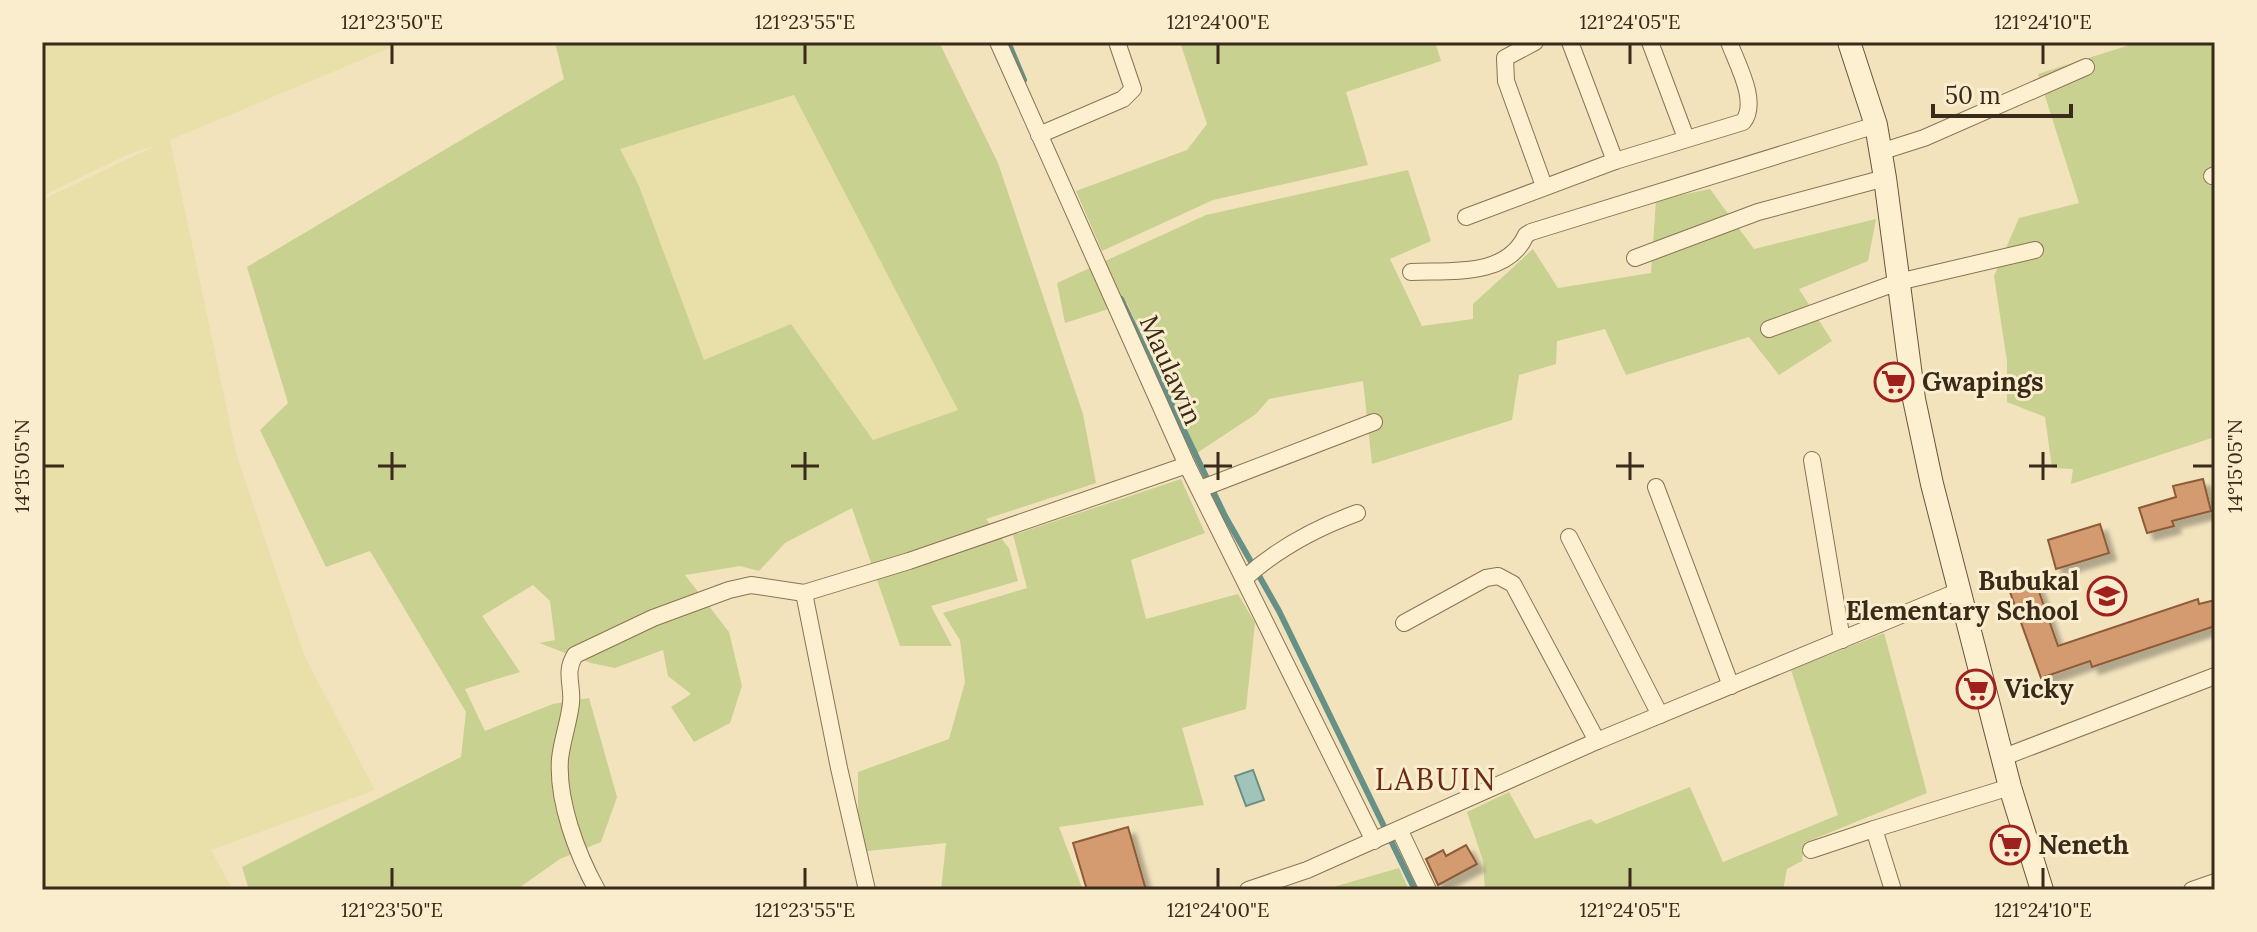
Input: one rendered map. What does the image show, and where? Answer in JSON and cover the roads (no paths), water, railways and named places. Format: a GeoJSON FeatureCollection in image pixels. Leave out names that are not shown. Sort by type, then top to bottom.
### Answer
{"type":"FeatureCollection","features":[{"type":"Feature","properties":{"kind":"main road"},"geometry":{"type":"LineString","coordinates":[[1849,42],[1876,125],[1914,399],[1959,591],[2010,787],[2042,890]]}},
{"type":"Feature","properties":{"kind":"street","name":"Maulawin"},"geometry":{"type":"LineString","coordinates":[[998,42],[1187,465],[1374,841]]}},
{"type":"Feature","properties":{"kind":"street"},"geometry":{"type":"LineString","coordinates":[[1039,135],[1123,99],[1133,89],[1117,42]]}},
{"type":"Feature","properties":{"kind":"street"},"geometry":{"type":"LineString","coordinates":[[1535,42],[1505,58],[1504,67],[1506,81],[1544,186]]}},
{"type":"Feature","properties":{"kind":"street"},"geometry":{"type":"LineString","coordinates":[[1570,42],[1615,161]]}},
{"type":"Feature","properties":{"kind":"street"},"geometry":{"type":"LineString","coordinates":[[1650,42],[1686,138]]}},
{"type":"Feature","properties":{"kind":"street"},"geometry":{"type":"LineString","coordinates":[[1466,217],[1615,161],[1743,122],[1749,114],[1750,102],[1729,42]]}},
{"type":"Feature","properties":{"kind":"street"},"geometry":{"type":"LineString","coordinates":[[1880,152],[1924,138],[2086,67]]}},
{"type":"Feature","properties":{"kind":"street"},"geometry":{"type":"LineString","coordinates":[[1411,272],[1495,265],[1508,257],[1531,232],[1876,125]]}},
{"type":"Feature","properties":{"kind":"street"},"geometry":{"type":"LineString","coordinates":[[1635,258],[1758,212],[1885,178]]}},
{"type":"Feature","properties":{"kind":"street"},"geometry":{"type":"LineString","coordinates":[[1769,329],[1898,282],[2035,250]]}},
{"type":"Feature","properties":{"kind":"street"},"geometry":{"type":"LineString","coordinates":[[1200,489],[1374,422]]}},
{"type":"Feature","properties":{"kind":"street"},"geometry":{"type":"LineString","coordinates":[[1812,460],[1842,640]]}},
{"type":"Feature","properties":{"kind":"street"},"geometry":{"type":"LineString","coordinates":[[597,890],[584,867],[570,825],[561,780],[560,758],[571,704],[568,667],[575,655],[653,618],[729,590],[751,585],[804,593],[909,561],[1187,465]]}},
{"type":"Feature","properties":{"kind":"street"},"geometry":{"type":"LineString","coordinates":[[1656,487],[1731,686]]}},
{"type":"Feature","properties":{"kind":"street"},"geometry":{"type":"LineString","coordinates":[[1245,578],[1284,549],[1332,522],[1357,513]]}},
{"type":"Feature","properties":{"kind":"street"},"geometry":{"type":"LineString","coordinates":[[1569,537],[1660,715]]}},
{"type":"Feature","properties":{"kind":"street"},"geometry":{"type":"LineString","coordinates":[[1404,623],[1486,578],[1498,576],[1513,584],[1597,741]]}},
{"type":"Feature","properties":{"kind":"street"},"geometry":{"type":"LineString","coordinates":[[1248,890],[1307,870],[1400,831],[1597,741],[1959,591]]}},
{"type":"Feature","properties":{"kind":"street"},"geometry":{"type":"LineString","coordinates":[[804,593],[836,756],[867,890]]}},
{"type":"Feature","properties":{"kind":"street"},"geometry":{"type":"LineString","coordinates":[[2004,757],[2215,676]]}},
{"type":"Feature","properties":{"kind":"street"},"geometry":{"type":"LineString","coordinates":[[1811,850],[2010,787]]}},
{"type":"Feature","properties":{"kind":"street"},"geometry":{"type":"LineString","coordinates":[[1874,829],[1893,890]]}},
{"type":"Feature","properties":{"kind":"street"},"geometry":{"type":"LineString","coordinates":[[1400,831],[1428,890]]}},
{"type":"Feature","properties":{"kind":"street"},"geometry":{"type":"LineString","coordinates":[[2192,890],[2215,882]]}},
{"type":"Feature","properties":{"kind":"water"},"geometry":{"type":"Polygon","coordinates":[[[1253,770],[1264,800],[1246,806],[1235,776],[1253,770]]]}},
{"type":"Feature","properties":{"kind":"waterway"},"geometry":{"type":"LineString","coordinates":[[1008,42],[1024,80]]}},
{"type":"Feature","properties":{"kind":"waterway"},"geometry":{"type":"LineString","coordinates":[[1121,299],[1225,516],[1279,611],[1415,890]]}},
{"type":"Feature","properties":{"kind":"place","name":"Gwapings"},"geometry":{"type":"Point","coordinates":[1894,382]}},
{"type":"Feature","properties":{"kind":"place","name":"Bubukal Elementary School"},"geometry":{"type":"Point","coordinates":[2107,596]}},
{"type":"Feature","properties":{"kind":"place","name":"Vicky"},"geometry":{"type":"Point","coordinates":[1976,689]}},
{"type":"Feature","properties":{"kind":"place","name":"Neneth"},"geometry":{"type":"Point","coordinates":[2010,845]}},
{"type":"Feature","properties":{"kind":"district","name":"LABUIN"},"geometry":{"type":"Point","coordinates":[1436,780]}}]}
